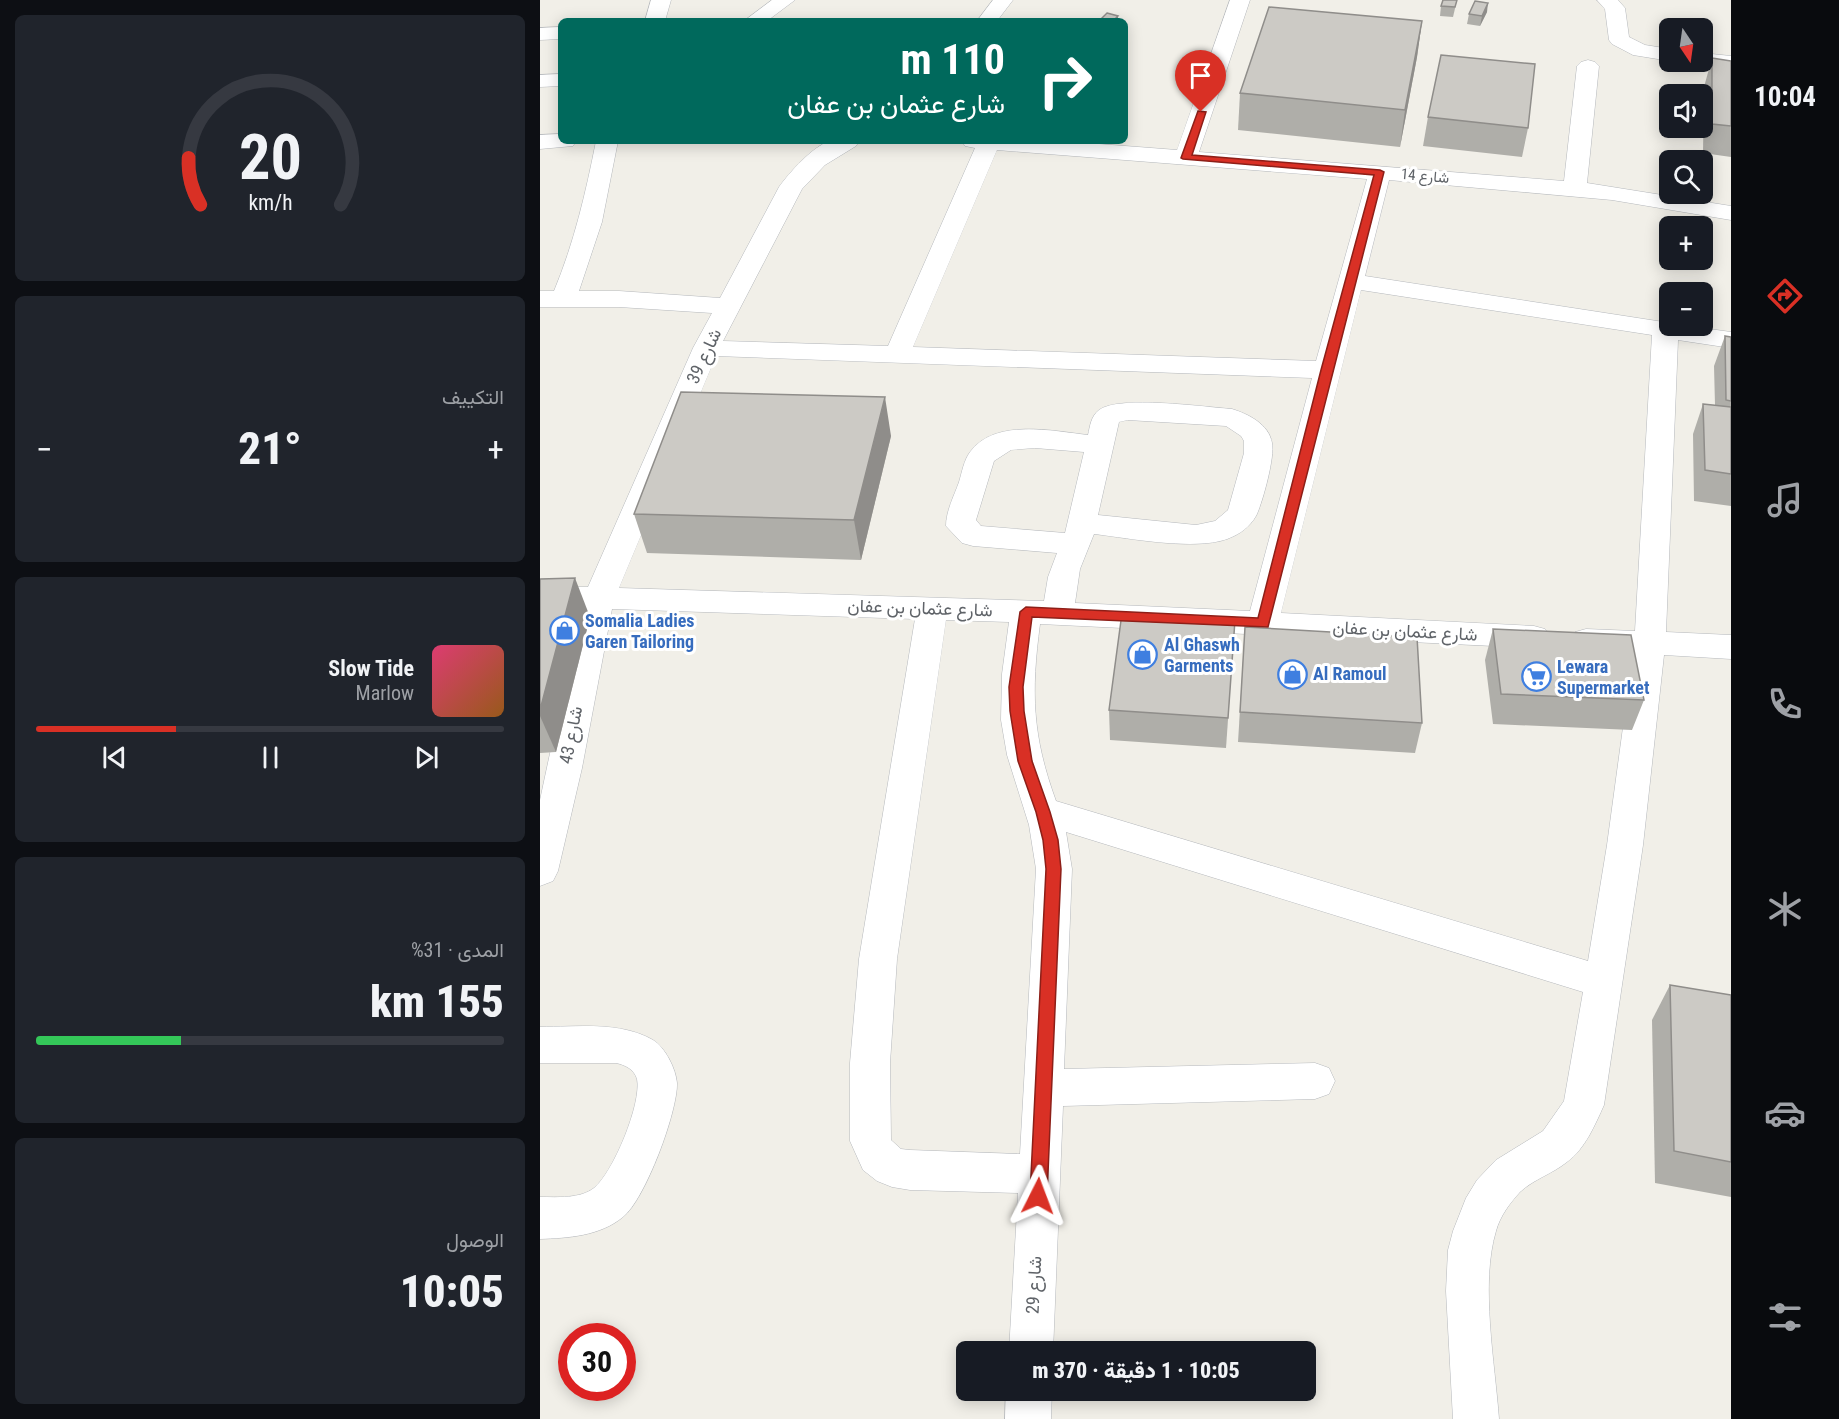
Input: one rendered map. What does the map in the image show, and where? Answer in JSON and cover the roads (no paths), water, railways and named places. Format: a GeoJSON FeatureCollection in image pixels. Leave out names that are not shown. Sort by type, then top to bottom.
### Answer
{"type":"FeatureCollection","features":[{"type":"Feature","properties":{"kind":"street"},"geometry":{"type":"LineString","coordinates":[[656,18],[661,0]]}},
{"type":"Feature","properties":{"kind":"street"},"geometry":{"type":"LineString","coordinates":[[746,17],[784,0]]}},
{"type":"Feature","properties":{"kind":"street"},"geometry":{"type":"LineString","coordinates":[[989,18],[1003,0]]}},
{"type":"Feature","properties":{"kind":"street"},"geometry":{"type":"LineString","coordinates":[[1186,158],[1239,0]]}},
{"type":"Feature","properties":{"kind":"street"},"geometry":{"type":"LineString","coordinates":[[1607,0],[1615,8],[1620,40],[1640,51],[1659,54]]}},
{"type":"Feature","properties":{"kind":"street"},"geometry":{"type":"LineString","coordinates":[[540,34],[558,33]]}},
{"type":"Feature","properties":{"kind":"street"},"geometry":{"type":"LineString","coordinates":[[1713,60],[1731,62]]}},
{"type":"Feature","properties":{"kind":"street"},"geometry":{"type":"LineString","coordinates":[[1575,189],[1588,66]]}},
{"type":"Feature","properties":{"kind":"street"},"geometry":{"type":"LineString","coordinates":[[540,81],[558,80]]}},
{"type":"Feature","properties":{"kind":"street"},"geometry":{"type":"LineString","coordinates":[[540,142],[558,141]]}},
{"type":"Feature","properties":{"kind":"street"},"geometry":{"type":"LineString","coordinates":[[551,299],[574,273],[592,221],[606,144]]}},
{"type":"Feature","properties":{"kind":"street","name":"شارع 39"},"geometry":{"type":"LineString","coordinates":[[599,598],[706,348],[791,187],[821,156],[843,144]]}},
{"type":"Feature","properties":{"kind":"street"},"geometry":{"type":"LineString","coordinates":[[897,355],[980,144]]}},
{"type":"Feature","properties":{"kind":"street","name":"شارع 14"},"geometry":{"type":"LineString","coordinates":[[1007,144],[1575,189],[1731,213]]}},
{"type":"Feature","properties":{"kind":"street"},"geometry":{"type":"LineString","coordinates":[[1263,623],[1326,370],[1380,172]]}},
{"type":"Feature","properties":{"kind":"street"},"geometry":{"type":"LineString","coordinates":[[1350,281],[1659,329]]}},
{"type":"Feature","properties":{"kind":"street"},"geometry":{"type":"LineString","coordinates":[[551,299],[641,300],[728,306]]}},
{"type":"Feature","properties":{"kind":"street"},"geometry":{"type":"LineString","coordinates":[[1476,1419],[1466,1283],[1468,1253],[1475,1225],[1489,1200],[1506,1179],[1552,1148],[1572,1129],[1584,1105],[1638,751],[1650,643],[1665,336]]}},
{"type":"Feature","properties":{"kind":"street"},"geometry":{"type":"LineString","coordinates":[[1705,336],[1731,340]]}},
{"type":"Feature","properties":{"kind":"street"},"geometry":{"type":"LineString","coordinates":[[706,348],[1326,370]]}},
{"type":"Feature","properties":{"kind":"street"},"geometry":{"type":"LineString","coordinates":[[1079,533],[1106,418],[1120,411],[1224,417],[1239,421],[1252,430],[1258,441],[1258,453],[1244,508],[1233,523],[1216,532],[1196,535],[1079,533],[973,536],[961,526],[981,457],[987,448],[998,442],[1026,439],[1098,445]]}},
{"type":"Feature","properties":{"kind":"street","name":"شارع 29"},"geometry":{"type":"LineString","coordinates":[[1032,1341],[1054,869],[1043,812],[1025,761],[1017,711],[1016,687],[1055,613],[1085,567],[1079,533]]}},
{"type":"Feature","properties":{"kind":"street","name":"شارع عثمان بن عفان"},"geometry":{"type":"LineString","coordinates":[[540,598],[1055,613],[1731,647]]}},
{"type":"Feature","properties":{"kind":"street","name":"شارع 43"},"geometry":{"type":"LineString","coordinates":[[541,867],[565,768],[599,598]]}},
{"type":"Feature","properties":{"kind":"street"},"geometry":{"type":"LineString","coordinates":[[932,609],[878,959],[870,1063],[871,1141],[878,1156],[892,1167],[910,1170],[1040,1174]]}},
{"type":"Feature","properties":{"kind":"street"},"geometry":{"type":"LineString","coordinates":[[1043,812],[1604,982]]}},
{"type":"Feature","properties":{"kind":"street"},"geometry":{"type":"LineString","coordinates":[[540,1045],[617,1046],[636,1051],[651,1064],[657,1081],[656,1101],[623,1189],[612,1201],[583,1215],[540,1218]]}},
{"type":"Feature","properties":{"kind":"street"},"geometry":{"type":"LineString","coordinates":[[1043,1088],[1315,1081]]}},
{"type":"Feature","properties":{"kind":"street"},"geometry":{"type":"LineString","coordinates":[[1028,1419],[1029,1401]]}},
{"type":"Feature","properties":{"kind":"place","name":"Somalia Ladies Garen Tailoring"},"geometry":{"type":"Point","coordinates":[564,631]}},
{"type":"Feature","properties":{"kind":"place","name":"Al Ghaswh Garments"},"geometry":{"type":"Point","coordinates":[1143,655]}},
{"type":"Feature","properties":{"kind":"place","name":"Al Ramoul"},"geometry":{"type":"Point","coordinates":[1292,674]}},
{"type":"Feature","properties":{"kind":"place","name":"Lewara Supermarket"},"geometry":{"type":"Point","coordinates":[1536,677]}}]}
